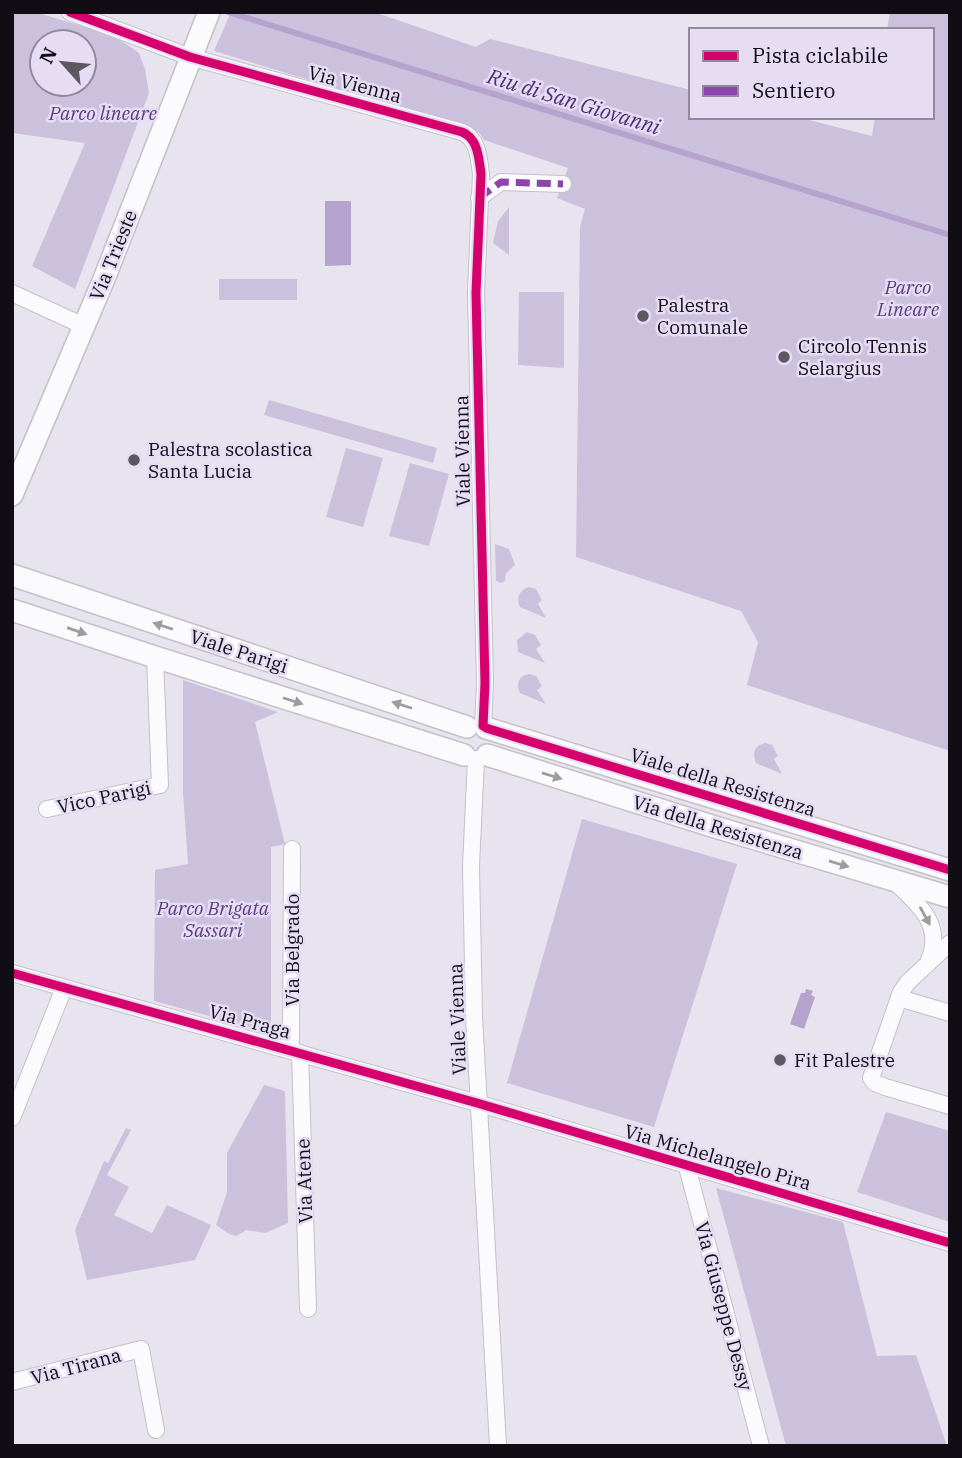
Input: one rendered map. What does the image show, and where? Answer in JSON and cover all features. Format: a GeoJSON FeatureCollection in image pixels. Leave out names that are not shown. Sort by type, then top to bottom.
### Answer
{"type":"FeatureCollection","features":[{"type":"Feature","properties":{"kind":"street","name":"Via Vienna"},"geometry":{"type":"LineString","coordinates":[[70,12],[462,132],[469,135],[473,141],[479,155],[481,174]]}},
{"type":"Feature","properties":{"kind":"street","name":"Via Trieste"},"geometry":{"type":"LineString","coordinates":[[12,495],[84,326],[209,12]]}},
{"type":"Feature","properties":{"kind":"street","name":"Viale Vienna"},"geometry":{"type":"LineString","coordinates":[[479,727],[485,670],[476,293],[481,174]]}},
{"type":"Feature","properties":{"kind":"street"},"geometry":{"type":"LineString","coordinates":[[479,198],[501,181],[563,184]]}},
{"type":"Feature","properties":{"kind":"street"},"geometry":{"type":"LineString","coordinates":[[12,293],[84,326]]}},
{"type":"Feature","properties":{"kind":"street","name":"Viale Parigi"},"geometry":{"type":"LineString","coordinates":[[12,575],[479,727]]}},
{"type":"Feature","properties":{"kind":"street","name":"Viale Parigi"},"geometry":{"type":"LineString","coordinates":[[12,610],[475,757]]}},
{"type":"Feature","properties":{"kind":"street","name":"Vico Parigi"},"geometry":{"type":"LineString","coordinates":[[47,809],[160,785],[155,657]]}},
{"type":"Feature","properties":{"kind":"street"},"geometry":{"type":"LineString","coordinates":[[479,727],[490,732],[493,743],[475,757],[458,746],[458,740],[459,735],[479,727]]}},
{"type":"Feature","properties":{"kind":"street","name":"Viale della Resistenza"},"geometry":{"type":"LineString","coordinates":[[479,727],[950,870]]}},
{"type":"Feature","properties":{"kind":"street","name":"Viale Vienna"},"geometry":{"type":"LineString","coordinates":[[475,757],[471,866],[477,1104],[498,1446]]}},
{"type":"Feature","properties":{"kind":"street","name":"Via della Resistenza"},"geometry":{"type":"LineString","coordinates":[[475,757],[950,897]]}},
{"type":"Feature","properties":{"kind":"street","name":"Via Belgrado"},"geometry":{"type":"LineString","coordinates":[[292,849],[296,1052]]}},
{"type":"Feature","properties":{"kind":"street"},"geometry":{"type":"LineString","coordinates":[[892,880],[918,904],[927,918],[935,941],[928,962]]}},
{"type":"Feature","properties":{"kind":"street"},"geometry":{"type":"LineString","coordinates":[[950,943],[908,982],[899,998],[871,1078],[885,1087],[950,1107]]}},
{"type":"Feature","properties":{"kind":"street","name":"Via Praga"},"geometry":{"type":"LineString","coordinates":[[12,973],[477,1104]]}},
{"type":"Feature","properties":{"kind":"street"},"geometry":{"type":"LineString","coordinates":[[12,1118],[64,988]]}},
{"type":"Feature","properties":{"kind":"street"},"geometry":{"type":"LineString","coordinates":[[899,998],[950,1013]]}},
{"type":"Feature","properties":{"kind":"street","name":"Via Atene"},"geometry":{"type":"LineString","coordinates":[[296,1052],[308,1309]]}},
{"type":"Feature","properties":{"kind":"street","name":"Via Michelangelo Pira"},"geometry":{"type":"LineString","coordinates":[[477,1104],[950,1243]]}},
{"type":"Feature","properties":{"kind":"street","name":"Via Giuseppe Dessy"},"geometry":{"type":"LineString","coordinates":[[687,1167],[761,1446]]}},
{"type":"Feature","properties":{"kind":"street","name":"Via Tirana"},"geometry":{"type":"LineString","coordinates":[[12,1382],[141,1349],[156,1430]]}},
{"type":"Feature","properties":{"kind":"green space","name":"Parco lineare"},"geometry":{"type":"Polygon","coordinates":[[[12,12],[35,12],[88,28],[28,28],[28,98],[98,98],[98,31],[139,53],[145,69],[149,93],[75,289],[32,266],[85,143],[12,133],[12,12]]]}},
{"type":"Feature","properties":{"kind":"green space","name":"Parco Lineare"},"geometry":{"type":"Polygon","coordinates":[[[231,12],[374,12],[476,47],[490,39],[689,89],[689,119],[805,119],[872,136],[875,119],[934,119],[934,28],[887,28],[890,12],[950,12],[950,751],[747,685],[758,642],[741,611],[576,557],[580,227],[585,209],[557,198],[568,168],[484,140],[479,132],[214,51],[231,12]]]}},
{"type":"Feature","properties":{"kind":"green space"},"geometry":{"type":"Polygon","coordinates":[[[509,207],[509,255],[493,243],[498,221],[509,207]]]}},
{"type":"Feature","properties":{"kind":"green space"},"geometry":{"type":"Polygon","coordinates":[[[219,279],[297,279],[297,300],[219,300],[219,279]]]}},
{"type":"Feature","properties":{"kind":"green space"},"geometry":{"type":"Polygon","coordinates":[[[519,292],[564,292],[564,368],[518,365],[519,292]]]}},
{"type":"Feature","properties":{"kind":"green space"},"geometry":{"type":"Polygon","coordinates":[[[269,400],[437,448],[433,463],[264,415],[269,400]]]}},
{"type":"Feature","properties":{"kind":"green space"},"geometry":{"type":"Polygon","coordinates":[[[346,448],[383,458],[363,527],[326,517],[346,448]]]}},
{"type":"Feature","properties":{"kind":"green space"},"geometry":{"type":"Polygon","coordinates":[[[410,463],[449,474],[429,546],[389,536],[410,463]]]}},
{"type":"Feature","properties":{"kind":"green space"},"geometry":{"type":"Polygon","coordinates":[[[495,544],[509,549],[515,565],[506,573],[505,581],[501,583],[496,581],[495,544]]]}},
{"type":"Feature","properties":{"kind":"green space"},"geometry":{"type":"Polygon","coordinates":[[[529,587],[536,589],[542,600],[538,604],[546,618],[520,607],[519,595],[529,587]]]}},
{"type":"Feature","properties":{"kind":"green space"},"geometry":{"type":"Polygon","coordinates":[[[527,632],[535,635],[541,645],[536,649],[545,663],[518,652],[517,640],[527,632]]]}},
{"type":"Feature","properties":{"kind":"green space"},"geometry":{"type":"Polygon","coordinates":[[[529,674],[536,676],[542,686],[537,690],[546,704],[520,693],[519,681],[529,674]]]}},
{"type":"Feature","properties":{"kind":"green space","name":"Parco Brigata Sassari"},"geometry":{"type":"Polygon","coordinates":[[[183,680],[278,712],[255,722],[285,844],[271,847],[271,1033],[154,1001],[155,870],[188,864],[183,793],[183,680]]]}},
{"type":"Feature","properties":{"kind":"green space"},"geometry":{"type":"Polygon","coordinates":[[[765,743],[772,745],[778,756],[774,759],[782,774],[756,763],[755,750],[765,743]]]}},
{"type":"Feature","properties":{"kind":"green space"},"geometry":{"type":"Polygon","coordinates":[[[582,819],[737,864],[654,1127],[507,1083],[582,819]]]}},
{"type":"Feature","properties":{"kind":"green space"},"geometry":{"type":"Polygon","coordinates":[[[264,1085],[285,1091],[288,1223],[265,1233],[246,1230],[237,1236],[216,1225],[227,1192],[227,1153],[264,1085]]]}},
{"type":"Feature","properties":{"kind":"green space"},"geometry":{"type":"Polygon","coordinates":[[[886,1112],[950,1131],[950,1222],[857,1192],[886,1112]]]}},
{"type":"Feature","properties":{"kind":"green space"},"geometry":{"type":"Polygon","coordinates":[[[126,1128],[131,1130],[107,1175],[129,1187],[114,1215],[152,1233],[167,1205],[211,1225],[195,1260],[87,1280],[75,1230],[104,1161],[108,1163],[126,1128]]]}},
{"type":"Feature","properties":{"kind":"green space"},"geometry":{"type":"Polygon","coordinates":[[[716,1188],[843,1222],[877,1356],[916,1355],[947,1446],[786,1446],[716,1188]]]}},
{"type":"Feature","properties":{"kind":"shaded area"},"geometry":{"type":"Polygon","coordinates":[[[325,201],[351,201],[351,265],[325,266],[325,201]]]}},
{"type":"Feature","properties":{"kind":"shaded area"},"geometry":{"type":"Polygon","coordinates":[[[806,989],[813,991],[811,995],[815,997],[804,1029],[790,1024],[801,993],[805,993],[806,989]]]}},
{"type":"Feature","properties":{"kind":"waterway","name":"Riu di San Giovanni"},"geometry":{"type":"LineString","coordinates":[[228,12],[950,235]]}},
{"type":"Feature","properties":{"kind":"marked path"},"geometry":{"type":"LineString","coordinates":[[479,198],[501,182],[563,184]]}},
{"type":"Feature","properties":{"kind":"cycle path"},"geometry":{"type":"LineString","coordinates":[[70,12],[190,57],[462,132],[475,144],[481,174],[476,293],[485,683],[483,726]]}},
{"type":"Feature","properties":{"kind":"cycle path"},"geometry":{"type":"LineString","coordinates":[[486,728],[950,870]]}},
{"type":"Feature","properties":{"kind":"cycle path"},"geometry":{"type":"LineString","coordinates":[[12,973],[477,1103],[950,1243]]}},
{"type":"Feature","properties":{"kind":"place","name":"Palestra Comunale"},"geometry":{"type":"Point","coordinates":[643,316]}},
{"type":"Feature","properties":{"kind":"place","name":"Circolo Tennis Selargius"},"geometry":{"type":"Point","coordinates":[784,357]}},
{"type":"Feature","properties":{"kind":"place","name":"Palestra scolastica Santa Lucia"},"geometry":{"type":"Point","coordinates":[134,460]}},
{"type":"Feature","properties":{"kind":"place","name":"Fit Palestre"},"geometry":{"type":"Point","coordinates":[780,1060]}}]}
